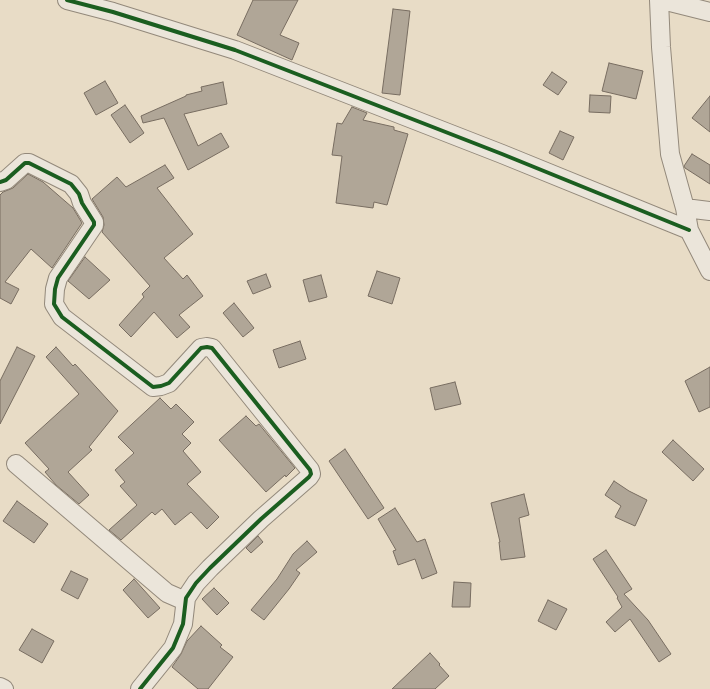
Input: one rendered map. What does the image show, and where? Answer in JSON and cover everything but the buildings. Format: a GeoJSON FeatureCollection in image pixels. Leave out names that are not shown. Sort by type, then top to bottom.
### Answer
{"type":"FeatureCollection","features":[{"type":"Feature","properties":{"kind":"street"},"geometry":{"type":"LineString","coordinates":[[67,0],[113,12],[234,50],[502,154],[689,230]]}},
{"type":"Feature","properties":{"kind":"street"},"geometry":{"type":"LineString","coordinates":[[710,12],[660,0],[661,47],[670,154],[685,208],[689,230],[710,271]]}},
{"type":"Feature","properties":{"kind":"street"},"geometry":{"type":"LineString","coordinates":[[0,182],[6,180],[24,163],[29,163],[71,184],[79,194],[82,203],[94,222],[94,225],[58,278],[55,289],[54,304],[62,318],[153,387],[169,383],[202,348],[212,348],[310,470],[311,474],[261,519],[210,568],[196,584],[186,598],[183,624],[173,648],[140,689]]}},
{"type":"Feature","properties":{"kind":"street"},"geometry":{"type":"LineString","coordinates":[[685,208],[708,206]]}},
{"type":"Feature","properties":{"kind":"street"},"geometry":{"type":"LineString","coordinates":[[16,464],[167,593],[184,600],[186,598]]}},
{"type":"Feature","properties":{"kind":"street"},"geometry":{"type":"LineString","coordinates":[[0,687],[4,689]]}},
{"type":"Feature","properties":{"kind":"cycle path"},"geometry":{"type":"LineString","coordinates":[[67,0],[113,12],[235,50],[502,154],[689,230]]}},
{"type":"Feature","properties":{"kind":"cycle path"},"geometry":{"type":"LineString","coordinates":[[0,182],[6,180],[25,163],[29,163],[71,184],[79,194],[82,203],[94,222],[94,225],[58,278],[55,289],[54,304],[62,317],[153,387],[169,383],[201,348],[212,348],[310,470],[311,474],[309,477],[261,519],[196,583],[186,598],[183,624],[173,648],[140,689]]}}]}
